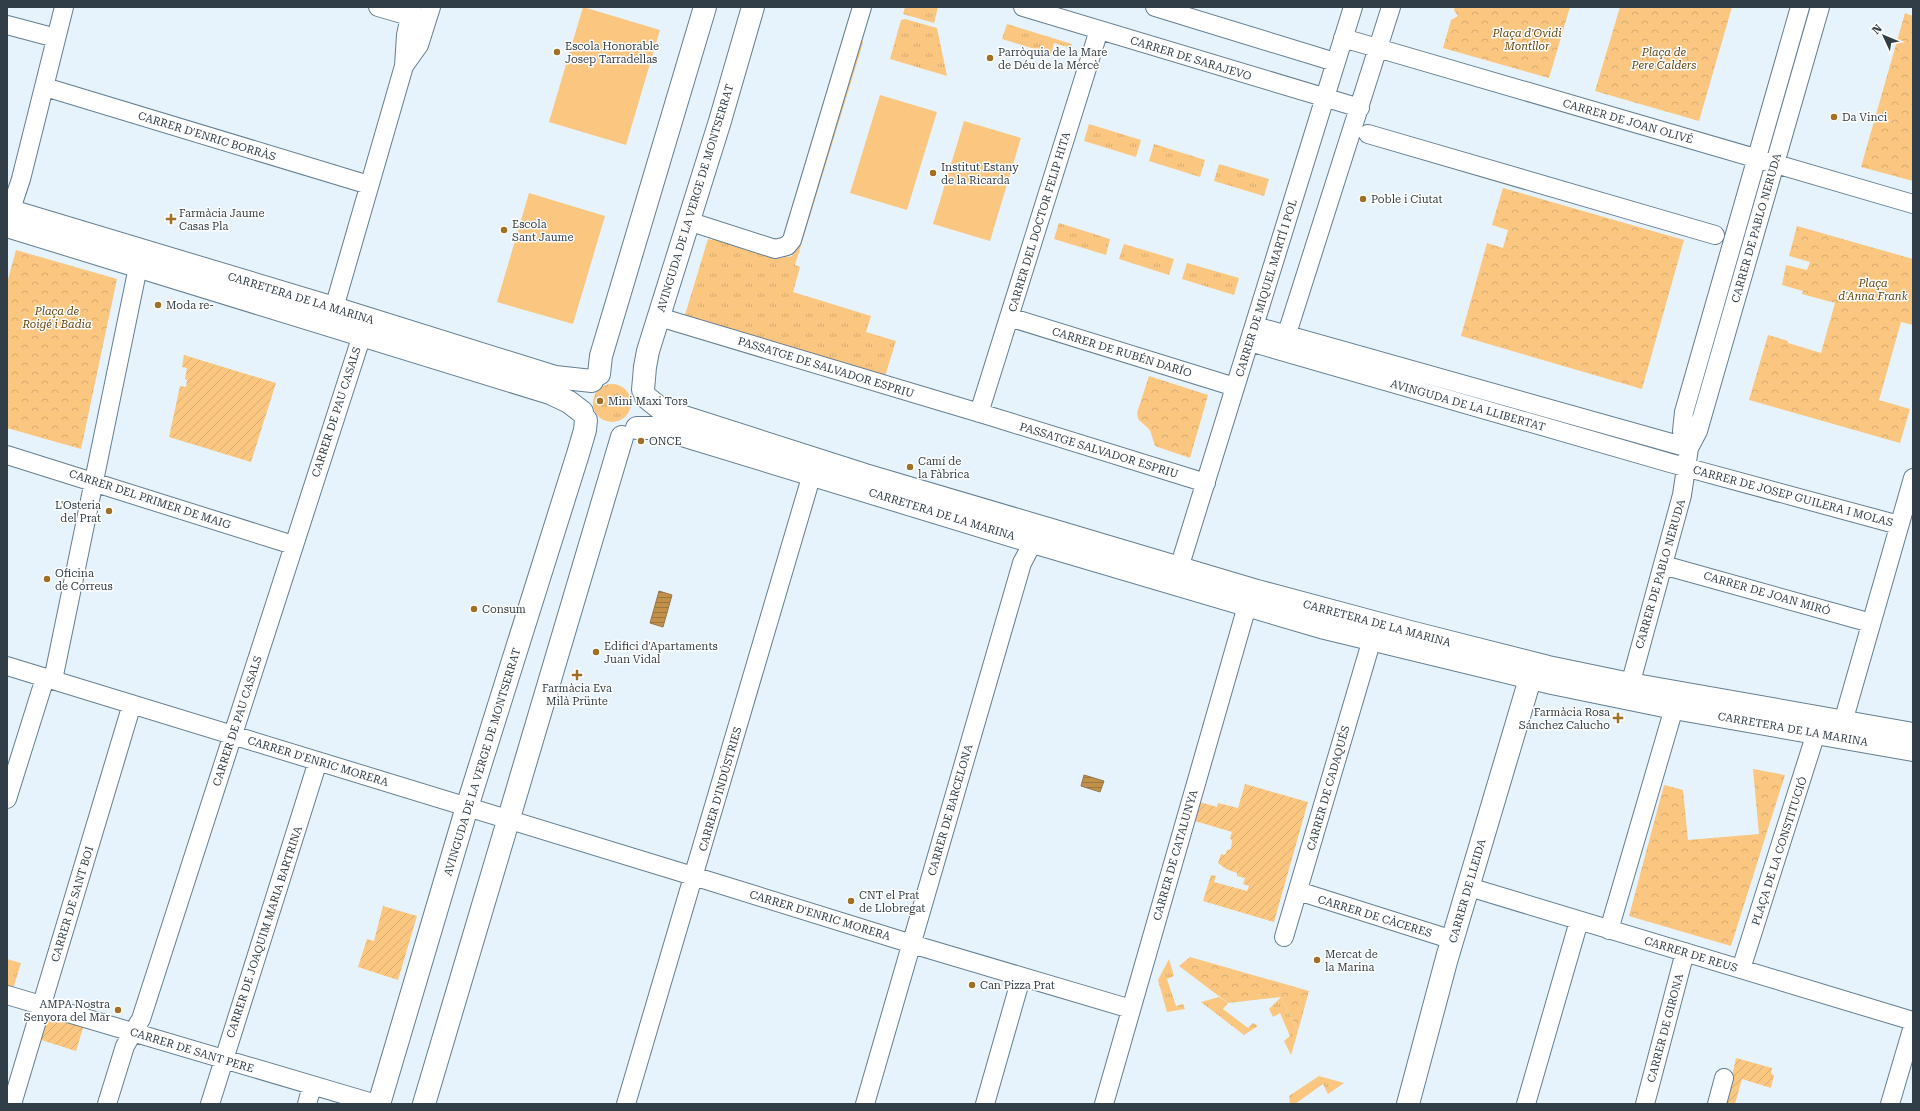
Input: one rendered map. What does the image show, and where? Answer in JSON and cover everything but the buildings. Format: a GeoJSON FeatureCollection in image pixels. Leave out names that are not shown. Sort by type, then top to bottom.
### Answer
{"type":"FeatureCollection","features":[{"type":"Feature","properties":{"kind":"street"},"geometry":{"type":"LineString","coordinates":[[8,219],[21,179],[64,7]]}},
{"type":"Feature","properties":{"kind":"street"},"geometry":{"type":"LineString","coordinates":[[378,7],[411,12]]}},
{"type":"Feature","properties":{"kind":"street"},"geometry":{"type":"LineString","coordinates":[[404,66],[414,53],[420,40],[431,7]]}},
{"type":"Feature","properties":{"kind":"street"},"geometry":{"type":"LineString","coordinates":[[609,375],[601,356],[705,7]]}},
{"type":"Feature","properties":{"kind":"street","name":"AVINGUDA DE LA VERGE DE MONTSERRAT"},"geometry":{"type":"LineString","coordinates":[[644,393],[645,367],[659,317],[753,7]]}},
{"type":"Feature","properties":{"kind":"street"},"geometry":{"type":"LineString","coordinates":[[688,221],[775,249],[787,246],[792,240],[862,7]]}},
{"type":"Feature","properties":{"kind":"street","name":"CARRER DE SARAJEVO"},"geometry":{"type":"LineString","coordinates":[[1023,7],[1360,108]]}},
{"type":"Feature","properties":{"kind":"street"},"geometry":{"type":"LineString","coordinates":[[1155,7],[1336,62]]}},
{"type":"Feature","properties":{"kind":"street","name":"CARRER DE MIQUEL MARTÍ I POL"},"geometry":{"type":"LineString","coordinates":[[1179,568],[1353,7]]}},
{"type":"Feature","properties":{"kind":"street"},"geometry":{"type":"LineString","coordinates":[[1284,344],[1391,7]]}},
{"type":"Feature","properties":{"kind":"street","name":"CARRER DE PABLO NERUDA"},"geometry":{"type":"LineString","coordinates":[[1689,448],[1682,431],[1684,412],[1800,7]]}},
{"type":"Feature","properties":{"kind":"street","name":"CARRER DE PABLO NERUDA"},"geometry":{"type":"LineString","coordinates":[[1628,691],[1682,495],[1689,448],[1700,423],[1820,7]]}},
{"type":"Feature","properties":{"kind":"street"},"geometry":{"type":"LineString","coordinates":[[411,12],[420,40]]}},
{"type":"Feature","properties":{"kind":"street"},"geometry":{"type":"LineString","coordinates":[[334,308],[404,66],[405,48],[411,12]]}},
{"type":"Feature","properties":{"kind":"street"},"geometry":{"type":"LineString","coordinates":[[7,26],[56,38]]}},
{"type":"Feature","properties":{"kind":"street","name":"CARRER DEL DOCTOR FELIP HITA"},"geometry":{"type":"LineString","coordinates":[[986,415],[1009,317],[1099,30]]}},
{"type":"Feature","properties":{"kind":"street","name":"CARRER DE JOAN OLIVÉ"},"geometry":{"type":"LineString","coordinates":[[1343,38],[1913,204]]}},
{"type":"Feature","properties":{"kind":"street","name":"CARRER D'ENRIC BORRÀS"},"geometry":{"type":"LineString","coordinates":[[45,87],[369,185]]}},
{"type":"Feature","properties":{"kind":"street"},"geometry":{"type":"LineString","coordinates":[[1368,134],[1715,235]]}},
{"type":"Feature","properties":{"kind":"street","name":"CARRETERA DE LA MARINA"},"geometry":{"type":"LineString","coordinates":[[8,219],[147,261],[362,334],[550,394],[569,402],[584,416]]}},
{"type":"Feature","properties":{"kind":"street"},"geometry":{"type":"LineString","coordinates":[[7,799],[49,679],[94,481],[147,261]]}},
{"type":"Feature","properties":{"kind":"street","name":"CARRETERA DE LA MARINA"},"geometry":{"type":"LineString","coordinates":[[147,261],[334,308],[555,377],[609,375]]}},
{"type":"Feature","properties":{"kind":"street","name":"PASSATGE DE SALVADOR ESPRIU"},"geometry":{"type":"LineString","coordinates":[[659,317],[986,415]]}},
{"type":"Feature","properties":{"kind":"street","name":"CARRER DE RUBÉN DARÍO"},"geometry":{"type":"LineString","coordinates":[[1009,317],[1236,387]]}},
{"type":"Feature","properties":{"kind":"street","name":"CARRER DE PAU CASALS"},"geometry":{"type":"LineString","coordinates":[[107,1104],[125,1046],[141,1019],[362,334]]}},
{"type":"Feature","properties":{"kind":"street","name":"AVINGUDA DE LA LLIBERTAT"},"geometry":{"type":"LineString","coordinates":[[1252,334],[1686,468]]}},
{"type":"Feature","properties":{"kind":"street","name":"AVINGUDA DE LA LLIBERTAT"},"geometry":{"type":"LineString","coordinates":[[1284,344],[1689,448]]}},
{"type":"Feature","properties":{"kind":"street"},"geometry":{"type":"LineString","coordinates":[[424,1104],[509,820],[629,433],[645,414],[644,393],[632,377],[609,375],[583,395],[584,416],[598,432],[606,436],[629,433]]}},
{"type":"Feature","properties":{"kind":"street","name":"CARRETERA DE LA MARINA"},"geometry":{"type":"LineString","coordinates":[[644,393],[662,410],[865,475],[1527,670],[1535,672],[1548,667],[1628,691],[1674,708],[1913,750]]}},
{"type":"Feature","properties":{"kind":"street","name":"PASSATGE SALVADOR ESPRIU"},"geometry":{"type":"LineString","coordinates":[[986,415],[1206,483]]}},
{"type":"Feature","properties":{"kind":"street","name":"AVINGUDA DE LA VERGE DE MONTSERRAT"},"geometry":{"type":"LineString","coordinates":[[378,1104],[467,807],[580,447],[584,416]]}},
{"type":"Feature","properties":{"kind":"street","name":"CARRETERA DE LA MARINA"},"geometry":{"type":"LineString","coordinates":[[629,433],[659,428],[1246,606],[1372,639],[1628,691],[1696,695],[1913,734]]}},
{"type":"Feature","properties":{"kind":"street","name":"CARRER DEL PRIMER DE MAIG"},"geometry":{"type":"LineString","coordinates":[[7,455],[94,481],[293,545]]}},
{"type":"Feature","properties":{"kind":"street","name":"CARRER DE JOSEP GUILERA I MOLAS"},"geometry":{"type":"LineString","coordinates":[[1686,468],[1900,525]]}},
{"type":"Feature","properties":{"kind":"street","name":"CARRER D'INDÚSTRIES"},"geometry":{"type":"LineString","coordinates":[[626,1104],[695,876],[812,474]]}},
{"type":"Feature","properties":{"kind":"street"},"geometry":{"type":"LineString","coordinates":[[1843,722],[1913,478]]}},
{"type":"Feature","properties":{"kind":"street"},"geometry":{"type":"LineString","coordinates":[[1033,542],[1039,537],[1055,531]]}},
{"type":"Feature","properties":{"kind":"street","name":"CARRER DE BARCELONA"},"geometry":{"type":"LineString","coordinates":[[865,1104],[1022,563],[1033,542]]}},
{"type":"Feature","properties":{"kind":"street","name":"CARRER DE JOAN MIRÓ"},"geometry":{"type":"LineString","coordinates":[[1663,565],[1871,622]]}},
{"type":"Feature","properties":{"kind":"street","name":"CARRETERA DE LA MARINA"},"geometry":{"type":"LineString","coordinates":[[1231,583],[1244,594],[1246,606]]}},
{"type":"Feature","properties":{"kind":"street","name":"CARRER DE CATALUNYA"},"geometry":{"type":"LineString","coordinates":[[1104,1104],[1246,606]]}},
{"type":"Feature","properties":{"kind":"street","name":"CARRER DE CADAQUÉS"},"geometry":{"type":"LineString","coordinates":[[1284,937],[1372,639]]}},
{"type":"Feature","properties":{"kind":"street","name":"CARRER D'ENRIC MORERA"},"geometry":{"type":"LineString","coordinates":[[7,666],[695,876],[1021,978],[1131,1010]]}},
{"type":"Feature","properties":{"kind":"street","name":"CARRER DE LLEIDA"},"geometry":{"type":"LineString","coordinates":[[1408,1104],[1469,887],[1527,670]]}},
{"type":"Feature","properties":{"kind":"street"},"geometry":{"type":"LineString","coordinates":[[1609,930],[1674,708],[1683,698],[1696,695]]}},
{"type":"Feature","properties":{"kind":"street","name":"CARRER DE SANT BOI"},"geometry":{"type":"LineString","coordinates":[[12,1104],[132,704]]}},
{"type":"Feature","properties":{"kind":"street","name":"PLAÇA DE LA CONSTITUCIÓ"},"geometry":{"type":"LineString","coordinates":[[1741,969],[1816,733]]}},
{"type":"Feature","properties":{"kind":"street","name":"CARRER DE JOAQUIM MARIA BARTRINA"},"geometry":{"type":"LineString","coordinates":[[210,1104],[318,761]]}},
{"type":"Feature","properties":{"kind":"street","name":"CARRER DE REUS"},"geometry":{"type":"LineString","coordinates":[[1469,887],[1913,1021]]}},
{"type":"Feature","properties":{"kind":"street","name":"CARRER DE CÀCERES"},"geometry":{"type":"LineString","coordinates":[[1298,891],[1453,940]]}},
{"type":"Feature","properties":{"kind":"street"},"geometry":{"type":"LineString","coordinates":[[1526,1104],[1578,921]]}},
{"type":"Feature","properties":{"kind":"street","name":"CARRER DE GIRONA"},"geometry":{"type":"LineString","coordinates":[[1645,1104],[1686,952]]}},
{"type":"Feature","properties":{"kind":"street"},"geometry":{"type":"LineString","coordinates":[[985,1104],[1021,978]]}},
{"type":"Feature","properties":{"kind":"street","name":"CARRER DE SANT PERE"},"geometry":{"type":"LineString","coordinates":[[7,995],[312,1086],[378,1104]]}},
{"type":"Feature","properties":{"kind":"street"},"geometry":{"type":"LineString","coordinates":[[1890,1104],[1913,1026]]}},
{"type":"Feature","properties":{"kind":"street"},"geometry":{"type":"LineString","coordinates":[[1717,1104],[1724,1078]]}},
{"type":"Feature","properties":{"kind":"street"},"geometry":{"type":"LineString","coordinates":[[307,1104],[312,1086]]}},
{"type":"Feature","properties":{"kind":"green space"},"geometry":{"type":"Polygon","coordinates":[[[583,7],[660,30],[626,145],[549,122],[583,7]]]}},
{"type":"Feature","properties":{"kind":"green space"},"geometry":{"type":"Polygon","coordinates":[[[905,7],[938,7],[934,23],[903,14],[905,7]]]}},
{"type":"Feature","properties":{"kind":"green space","name":"Plaça d'Ovidi Montllor"},"geometry":{"type":"Polygon","coordinates":[[[1455,7],[1570,7],[1549,78],[1443,48],[1451,20],[1458,16],[1454,10],[1455,7]]]}},
{"type":"Feature","properties":{"kind":"green space","name":"Plaça de Pere Calders"},"geometry":{"type":"Polygon","coordinates":[[[1620,7],[1732,7],[1699,121],[1595,91],[1620,7]]]}},
{"type":"Feature","properties":{"kind":"green space"},"geometry":{"type":"Polygon","coordinates":[[[1905,13],[1913,16],[1913,181],[1861,167],[1905,13]]]}},
{"type":"Feature","properties":{"kind":"green space"},"geometry":{"type":"Polygon","coordinates":[[[905,19],[937,28],[947,76],[890,59],[901,20],[905,19]]]}},
{"type":"Feature","properties":{"kind":"green space"},"geometry":{"type":"Polygon","coordinates":[[[1007,24],[1072,44],[1071,48],[1054,43],[1051,54],[1002,39],[1007,24]]]}},
{"type":"Feature","properties":{"kind":"green space"},"geometry":{"type":"Polygon","coordinates":[[[862,39],[863,43],[795,265],[800,267],[793,292],[871,316],[866,332],[896,341],[885,376],[685,315],[708,239],[712,240],[714,235],[783,258],[784,256],[792,256],[795,248],[797,248],[862,39]]]}},
{"type":"Feature","properties":{"kind":"green space"},"geometry":{"type":"Polygon","coordinates":[[[880,95],[937,112],[907,210],[850,193],[880,95]]]}},
{"type":"Feature","properties":{"kind":"green space"},"geometry":{"type":"Polygon","coordinates":[[[964,121],[1021,138],[990,241],[933,224],[964,121]]]}},
{"type":"Feature","properties":{"kind":"green space"},"geometry":{"type":"Polygon","coordinates":[[[1089,124],[1141,140],[1136,157],[1084,141],[1089,124]]]}},
{"type":"Feature","properties":{"kind":"green space"},"geometry":{"type":"Polygon","coordinates":[[[1154,144],[1205,160],[1200,177],[1149,161],[1154,144]]]}},
{"type":"Feature","properties":{"kind":"green space"},"geometry":{"type":"Polygon","coordinates":[[[1219,164],[1269,179],[1264,196],[1214,181],[1219,164]]]}},
{"type":"Feature","properties":{"kind":"green space"},"geometry":{"type":"Polygon","coordinates":[[[1503,188],[1684,240],[1642,389],[1461,336],[1487,243],[1503,248],[1508,230],[1492,225],[1503,188]]]}},
{"type":"Feature","properties":{"kind":"green space"},"geometry":{"type":"Polygon","coordinates":[[[529,193],[605,216],[573,324],[497,302],[529,193]]]}},
{"type":"Feature","properties":{"kind":"green space"},"geometry":{"type":"Polygon","coordinates":[[[1059,223],[1110,239],[1106,255],[1054,239],[1059,223]]]}},
{"type":"Feature","properties":{"kind":"green space","name":"Plaça d'Anna Frank"},"geometry":{"type":"Polygon","coordinates":[[[1797,226],[1913,259],[1913,325],[1901,322],[1879,400],[1910,409],[1900,443],[1749,400],[1768,335],[1821,353],[1835,303],[1802,294],[1803,291],[1782,285],[1786,265],[1807,270],[1810,262],[1789,256],[1797,226]]]}},
{"type":"Feature","properties":{"kind":"green space"},"geometry":{"type":"Polygon","coordinates":[[[1124,244],[1174,259],[1169,275],[1119,259],[1124,244]]]}},
{"type":"Feature","properties":{"kind":"green space","name":"Plaça de Roigé i Badia"},"geometry":{"type":"Polygon","coordinates":[[[16,250],[117,279],[81,449],[7,428],[7,283],[16,250]]]}},
{"type":"Feature","properties":{"kind":"green space"},"geometry":{"type":"Polygon","coordinates":[[[1187,263],[1239,278],[1234,295],[1182,279],[1187,263]]]}},
{"type":"Feature","properties":{"kind":"green space"},"geometry":{"type":"Polygon","coordinates":[[[184,355],[276,383],[251,462],[169,437],[180,386],[186,387],[187,380],[185,379],[187,368],[182,367],[184,355]]]}},
{"type":"Feature","properties":{"kind":"green space"},"geometry":{"type":"Polygon","coordinates":[[[1149,376],[1208,395],[1190,458],[1155,446],[1150,430],[1138,419],[1137,413],[1149,376]]]}},
{"type":"Feature","properties":{"kind":"green space"},"geometry":{"type":"Polygon","coordinates":[[[608,384],[616,384],[623,387],[628,392],[631,403],[628,414],[623,419],[616,422],[608,422],[601,419],[596,414],[593,407],[593,399],[596,392],[601,387],[608,384]]]}},
{"type":"Feature","properties":{"kind":"green space"},"geometry":{"type":"Polygon","coordinates":[[[1753,769],[1785,775],[1731,946],[1629,916],[1664,785],[1683,790],[1688,840],[1759,834],[1753,769]]]}},
{"type":"Feature","properties":{"kind":"green space"},"geometry":{"type":"Polygon","coordinates":[[[1245,784],[1308,802],[1274,922],[1203,901],[1211,875],[1216,876],[1214,882],[1247,891],[1249,886],[1243,884],[1245,878],[1237,876],[1237,873],[1226,869],[1218,863],[1221,854],[1225,855],[1227,850],[1231,849],[1232,841],[1230,838],[1232,832],[1195,821],[1200,802],[1217,807],[1218,803],[1238,808],[1245,784]]]}},
{"type":"Feature","properties":{"kind":"green space"},"geometry":{"type":"Polygon","coordinates":[[[383,906],[417,916],[398,980],[358,967],[367,939],[374,941],[383,906]]]}},
{"type":"Feature","properties":{"kind":"green space"},"geometry":{"type":"Polygon","coordinates":[[[1190,957],[1309,991],[1298,1031],[1281,997],[1228,1003],[1179,966],[1190,957]]]}},
{"type":"Feature","properties":{"kind":"green space"},"geometry":{"type":"Polygon","coordinates":[[[7,959],[21,963],[13,989],[7,987],[7,959]]]}},
{"type":"Feature","properties":{"kind":"green space"},"geometry":{"type":"Polygon","coordinates":[[[1169,959],[1174,976],[1167,979],[1176,1006],[1183,1004],[1185,1009],[1167,1012],[1158,980],[1169,959]]]}},
{"type":"Feature","properties":{"kind":"green space"},"geometry":{"type":"Polygon","coordinates":[[[1219,997],[1228,1003],[1223,1009],[1248,1028],[1253,1023],[1258,1026],[1244,1035],[1201,1002],[1219,997]]]}},
{"type":"Feature","properties":{"kind":"green space"},"geometry":{"type":"Polygon","coordinates":[[[1281,997],[1298,1031],[1291,1055],[1284,1041],[1290,1036],[1280,1013],[1273,1017],[1269,1009],[1281,997]]]}},
{"type":"Feature","properties":{"kind":"green space"},"geometry":{"type":"Polygon","coordinates":[[[52,1016],[84,1025],[76,1051],[38,1039],[43,1020],[52,1016]]]}},
{"type":"Feature","properties":{"kind":"green space"},"geometry":{"type":"Polygon","coordinates":[[[1736,1058],[1772,1068],[1771,1074],[1774,1075],[1771,1088],[1742,1079],[1735,1104],[1720,1104],[1732,1076],[1736,1058]]]}},
{"type":"Feature","properties":{"kind":"green space"},"geometry":{"type":"Polygon","coordinates":[[[1319,1076],[1344,1083],[1328,1094],[1323,1084],[1295,1104],[1290,1104],[1289,1096],[1319,1076]]]}},
{"type":"Feature","properties":{"kind":"shaded area"},"geometry":{"type":"Polygon","coordinates":[[[659,591],[672,595],[663,627],[650,623],[659,591]]]}},
{"type":"Feature","properties":{"kind":"shaded area"},"geometry":{"type":"Polygon","coordinates":[[[1084,775],[1104,781],[1100,792],[1081,786],[1084,775]]]}},
{"type":"Feature","properties":{"kind":"place","name":"Escola Honorable Josep Tarradellas"},"geometry":{"type":"Point","coordinates":[557,52]}},
{"type":"Feature","properties":{"kind":"place","name":"Parròquia de la Mare de Déu de la Mercè"},"geometry":{"type":"Point","coordinates":[990,58]}},
{"type":"Feature","properties":{"kind":"place","name":"Da Vinci"},"geometry":{"type":"Point","coordinates":[1834,117]}},
{"type":"Feature","properties":{"kind":"place","name":"Institut Estany de la Ricarda"},"geometry":{"type":"Point","coordinates":[933,173]}},
{"type":"Feature","properties":{"kind":"place","name":"Poble i Ciutat"},"geometry":{"type":"Point","coordinates":[1363,199]}},
{"type":"Feature","properties":{"kind":"place","name":"Farmàcia Jaume Casas Pla"},"geometry":{"type":"Point","coordinates":[171,219]}},
{"type":"Feature","properties":{"kind":"place","name":"Escola Sant Jaume"},"geometry":{"type":"Point","coordinates":[504,230]}},
{"type":"Feature","properties":{"kind":"place","name":"Moda re-"},"geometry":{"type":"Point","coordinates":[158,305]}},
{"type":"Feature","properties":{"kind":"place","name":"Mini Maxi Tors"},"geometry":{"type":"Point","coordinates":[600,401]}},
{"type":"Feature","properties":{"kind":"place","name":"ONCE"},"geometry":{"type":"Point","coordinates":[641,441]}},
{"type":"Feature","properties":{"kind":"place","name":"Camí de la Fàbrica"},"geometry":{"type":"Point","coordinates":[910,467]}},
{"type":"Feature","properties":{"kind":"place","name":"L'Osteria del Prat"},"geometry":{"type":"Point","coordinates":[109,511]}},
{"type":"Feature","properties":{"kind":"place","name":"Oficina de Correus"},"geometry":{"type":"Point","coordinates":[47,579]}},
{"type":"Feature","properties":{"kind":"place","name":"Consum"},"geometry":{"type":"Point","coordinates":[474,609]}},
{"type":"Feature","properties":{"kind":"place","name":"Edifici d'Apartaments Juan Vidal"},"geometry":{"type":"Point","coordinates":[596,652]}},
{"type":"Feature","properties":{"kind":"place","name":"Farmàcia Eva Milà Prünte"},"geometry":{"type":"Point","coordinates":[577,675]}},
{"type":"Feature","properties":{"kind":"place","name":"Farmàcia Rosa Sánchez Calucho"},"geometry":{"type":"Point","coordinates":[1618,718]}},
{"type":"Feature","properties":{"kind":"place","name":"CNT el Prat de Llobregat"},"geometry":{"type":"Point","coordinates":[851,901]}},
{"type":"Feature","properties":{"kind":"place","name":"Mercat de la Marina"},"geometry":{"type":"Point","coordinates":[1317,960]}},
{"type":"Feature","properties":{"kind":"place","name":"Can Pizza Prat"},"geometry":{"type":"Point","coordinates":[972,985]}},
{"type":"Feature","properties":{"kind":"place","name":"AMPA Nostra Senyora del Mar"},"geometry":{"type":"Point","coordinates":[118,1010]}}]}
